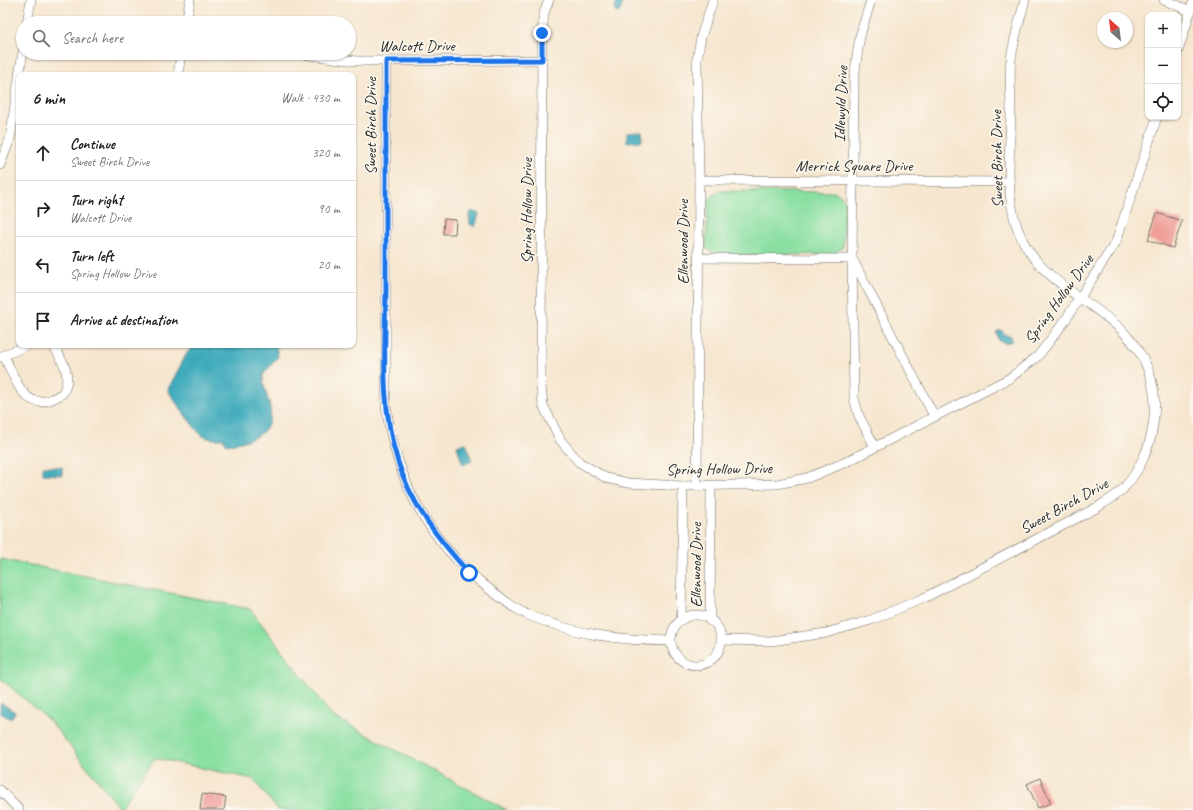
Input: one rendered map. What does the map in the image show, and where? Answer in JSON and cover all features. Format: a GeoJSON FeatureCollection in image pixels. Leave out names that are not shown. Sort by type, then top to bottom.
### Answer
{"type":"FeatureCollection","features":[{"type":"Feature","properties":{"kind":"street"},"geometry":{"type":"LineString","coordinates":[[29,16],[31,0]]}},
{"type":"Feature","properties":{"kind":"street"},"geometry":{"type":"LineString","coordinates":[[187,16],[190,0]]}},
{"type":"Feature","properties":{"kind":"street","name":"Spring Hollow Drive"},"geometry":{"type":"LineString","coordinates":[[549,0],[544,13],[542,33],[541,386],[543,405],[561,441],[579,462],[606,478],[628,483],[711,486],[777,484],[807,478],[844,463],[1010,378],[1038,356],[1081,298],[1116,242],[1156,120]]}},
{"type":"Feature","properties":{"kind":"street","name":"Ellenwood Drive"},"geometry":{"type":"LineString","coordinates":[[697,486],[699,180],[697,60],[701,37],[713,0]]}},
{"type":"Feature","properties":{"kind":"street","name":"Idlewyld Drive"},"geometry":{"type":"LineString","coordinates":[[872,0],[860,36],[854,78],[852,259],[854,398],[859,416],[875,447]]}},
{"type":"Feature","properties":{"kind":"street","name":"Sweet Birch Drive"},"geometry":{"type":"LineString","coordinates":[[722,640],[771,641],[826,633],[871,620],[924,598],[1098,507],[1122,490],[1138,469],[1151,441],[1156,410],[1153,384],[1144,360],[1131,338],[1106,316],[1056,282],[1037,264],[1023,241],[1015,220],[1010,182],[1011,60],[1025,0]]}},
{"type":"Feature","properties":{"kind":"street"},"geometry":{"type":"LineString","coordinates":[[1164,0],[1192,7],[1179,48]]}},
{"type":"Feature","properties":{"kind":"street"},"geometry":{"type":"LineString","coordinates":[[20,72],[22,60]]}},
{"type":"Feature","properties":{"kind":"street"},"geometry":{"type":"LineString","coordinates":[[179,72],[181,60]]}},
{"type":"Feature","properties":{"kind":"street","name":"Walcott Drive"},"geometry":{"type":"LineString","coordinates":[[349,60],[542,60]]}},
{"type":"Feature","properties":{"kind":"street","name":"Sweet Birch Drive"},"geometry":{"type":"LineString","coordinates":[[386,61],[386,405],[390,435],[406,484],[420,511],[441,542],[469,573],[524,613],[552,624],[612,639],[671,641]]}},
{"type":"Feature","properties":{"kind":"street"},"geometry":{"type":"LineString","coordinates":[[0,165],[10,138],[16,97]]}},
{"type":"Feature","properties":{"kind":"street","name":"Merrick Square Drive"},"geometry":{"type":"LineString","coordinates":[[699,180],[1010,182]]}},
{"type":"Feature","properties":{"kind":"street"},"geometry":{"type":"LineString","coordinates":[[698,258],[852,259]]}},
{"type":"Feature","properties":{"kind":"street","name":"Idlewyld Drive"},"geometry":{"type":"LineString","coordinates":[[852,259],[934,416]]}},
{"type":"Feature","properties":{"kind":"street"},"geometry":{"type":"LineString","coordinates":[[21,348],[2,356],[22,392],[28,398],[36,402],[45,402],[63,393],[68,378],[66,370],[55,348]]}},
{"type":"Feature","properties":{"kind":"street","name":"Ellenwood Drive"},"geometry":{"type":"LineString","coordinates":[[681,620],[683,486]]}},
{"type":"Feature","properties":{"kind":"street","name":"Ellenwood Drive"},"geometry":{"type":"LineString","coordinates":[[710,621],[711,486]]}},
{"type":"Feature","properties":{"kind":"street"},"geometry":{"type":"LineString","coordinates":[[693,616],[705,617],[715,623],[722,640],[715,657],[706,664],[694,666],[682,662],[674,653],[671,641],[674,629],[681,620],[693,616]]}},
{"type":"Feature","properties":{"kind":"street"},"geometry":{"type":"LineString","coordinates":[[0,790],[19,810]]}},
{"type":"Feature","properties":{"kind":"green space"},"geometry":{"type":"Polygon","coordinates":[[[719,191],[836,192],[845,200],[843,247],[834,254],[716,256],[706,248],[708,200],[719,191]]]}},
{"type":"Feature","properties":{"kind":"green space"},"geometry":{"type":"Polygon","coordinates":[[[0,559],[250,609],[332,716],[507,810],[278,810],[253,779],[155,758],[120,808],[49,720],[0,678],[0,559]]]}},
{"type":"Feature","properties":{"kind":"water"},"geometry":{"type":"Polygon","coordinates":[[[617,0],[623,1],[620,12],[618,13],[614,11],[617,0]]]}},
{"type":"Feature","properties":{"kind":"water"},"geometry":{"type":"Polygon","coordinates":[[[642,131],[642,141],[627,142],[627,132],[642,131]]]}},
{"type":"Feature","properties":{"kind":"water"},"geometry":{"type":"Polygon","coordinates":[[[472,211],[479,214],[475,227],[470,224],[469,215],[472,211]]]}},
{"type":"Feature","properties":{"kind":"water"},"geometry":{"type":"Polygon","coordinates":[[[1001,330],[1005,335],[1011,336],[1012,341],[1006,343],[999,341],[996,332],[1001,330]]]}},
{"type":"Feature","properties":{"kind":"water"},"geometry":{"type":"Polygon","coordinates":[[[191,348],[276,348],[278,357],[263,375],[264,386],[271,413],[266,428],[260,434],[245,441],[227,445],[224,439],[210,439],[200,434],[184,414],[168,389],[187,353],[191,348]]]}},
{"type":"Feature","properties":{"kind":"water"},"geometry":{"type":"Polygon","coordinates":[[[466,443],[472,461],[463,465],[457,446],[466,443]]]}},
{"type":"Feature","properties":{"kind":"water"},"geometry":{"type":"Polygon","coordinates":[[[43,466],[62,467],[62,475],[43,474],[43,466]]]}},
{"type":"Feature","properties":{"kind":"water"},"geometry":{"type":"Polygon","coordinates":[[[1,703],[15,712],[11,719],[0,713],[1,703]]]}},
{"type":"Feature","properties":{"kind":"building"},"geometry":{"type":"Polygon","coordinates":[[[1157,213],[1182,221],[1173,248],[1148,240],[1157,213]]]}},
{"type":"Feature","properties":{"kind":"building"},"geometry":{"type":"Polygon","coordinates":[[[444,219],[456,220],[455,234],[443,234],[444,219]]]}},
{"type":"Feature","properties":{"kind":"building"},"geometry":{"type":"Polygon","coordinates":[[[1040,778],[1051,803],[1038,808],[1027,784],[1040,778]]]}},
{"type":"Feature","properties":{"kind":"building"},"geometry":{"type":"Polygon","coordinates":[[[202,794],[226,797],[224,810],[200,810],[202,794]]]}},
{"type":"Feature","properties":{"kind":"route"},"geometry":{"type":"LineString","coordinates":[[469,573],[441,542],[420,511],[406,484],[390,435],[386,405],[385,343],[386,61],[542,60],[542,33]]}}]}
